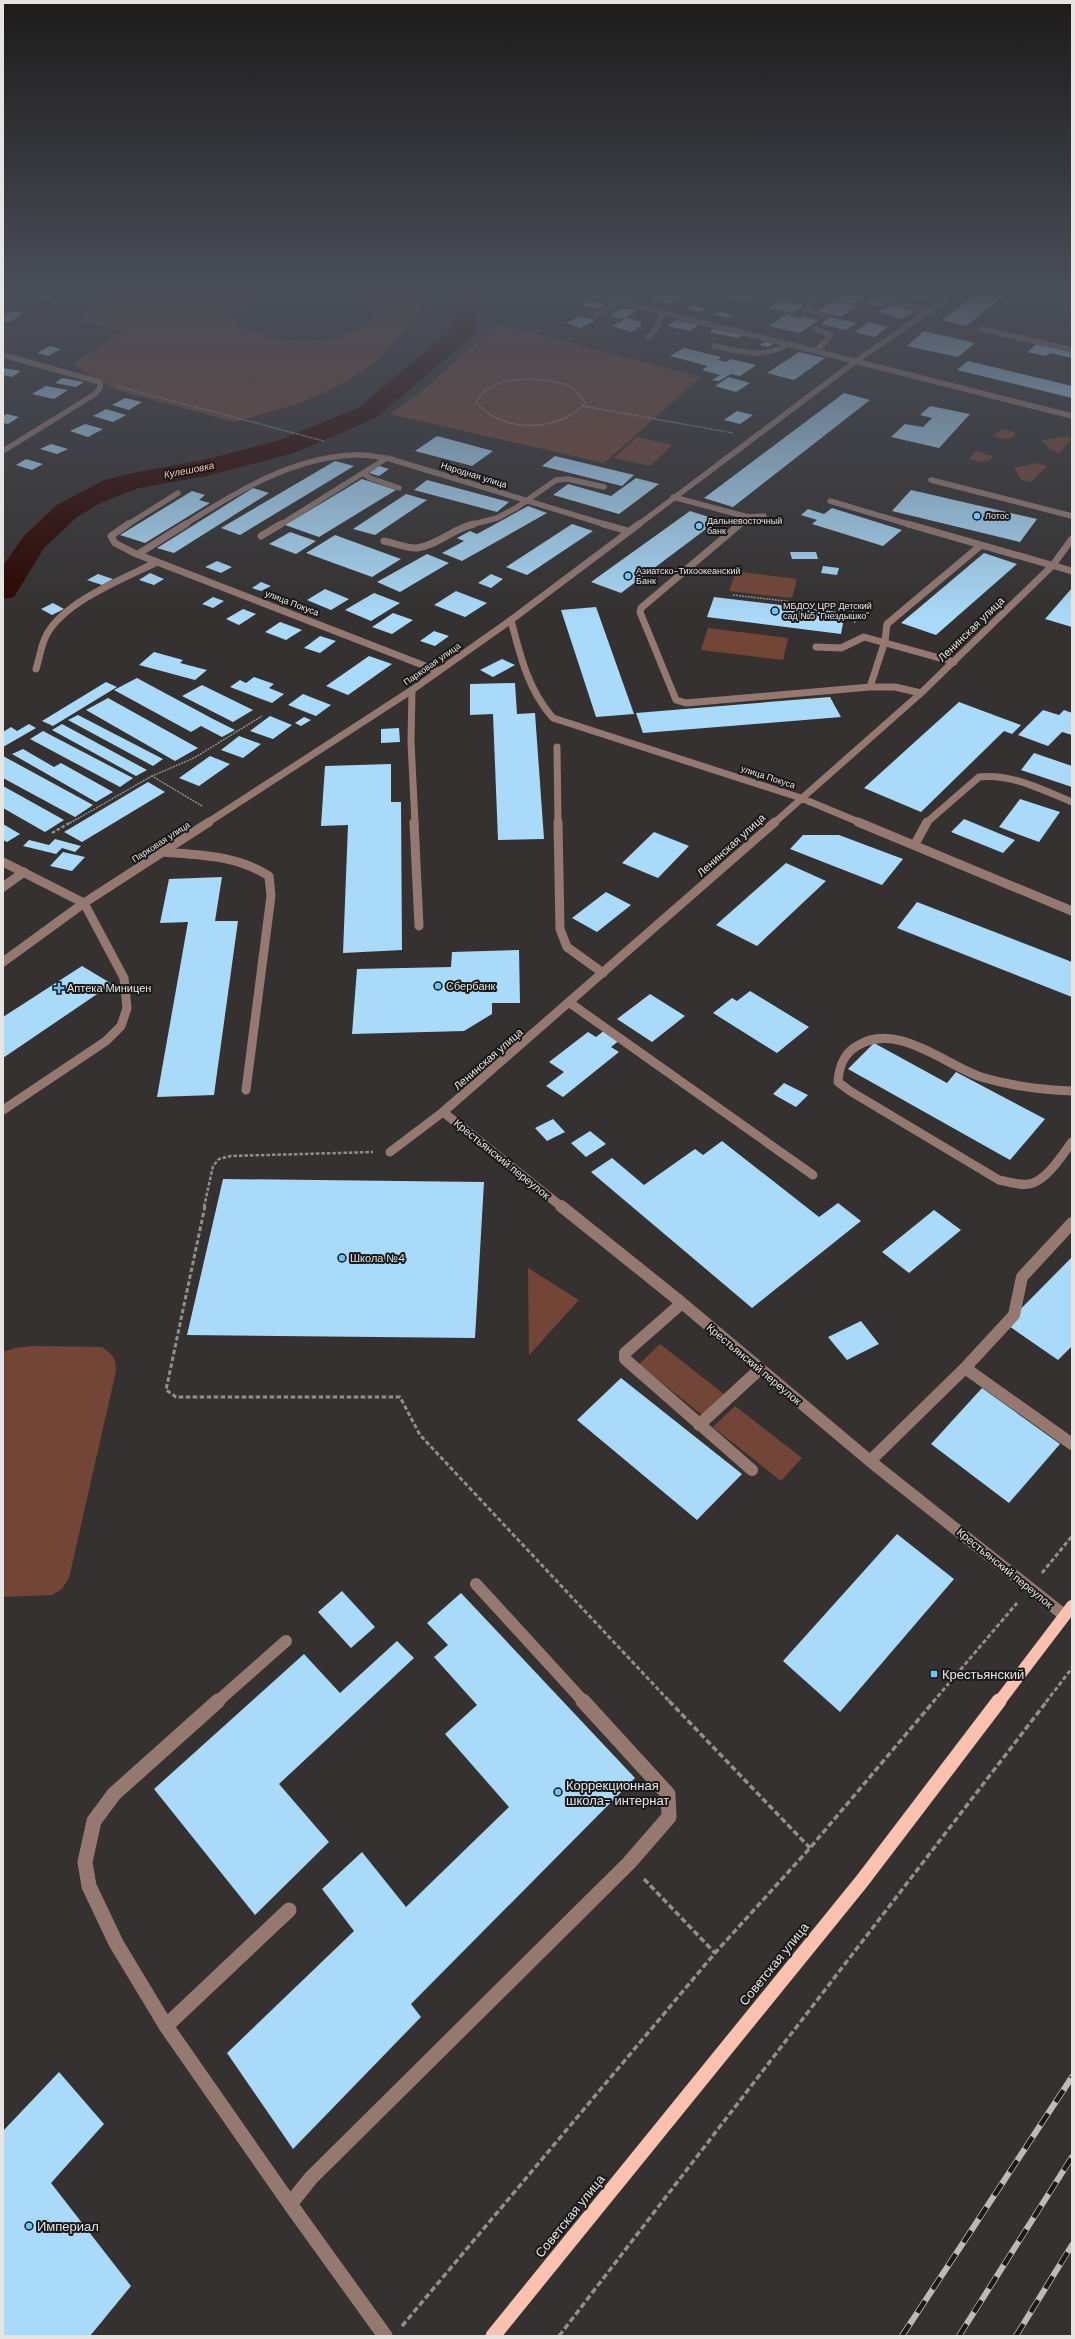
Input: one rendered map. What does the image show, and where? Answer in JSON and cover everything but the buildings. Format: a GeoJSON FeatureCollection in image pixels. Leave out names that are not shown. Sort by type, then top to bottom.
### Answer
{"type":"FeatureCollection","features":[{"type":"Feature","properties":{"kind":"main road","name":"Советская улица"},"geometry":{"type":"LineString","coordinates":[[493,2336],[862,1880],[1068,1611]]}},
{"type":"Feature","properties":{"kind":"street"},"geometry":{"type":"LineString","coordinates":[[3,451],[83,401]]}},
{"type":"Feature","properties":{"kind":"street","name":"Парковая улица"},"geometry":{"type":"LineString","coordinates":[[3,962],[84,903],[412,690],[511,620],[673,497],[803,401]]}},
{"type":"Feature","properties":{"kind":"street"},"geometry":{"type":"LineString","coordinates":[[1014,401],[1072,416]]}},
{"type":"Feature","properties":{"kind":"street","name":"Народная улица"},"geometry":{"type":"LineString","coordinates":[[138,554],[245,489],[302,464],[352,455],[387,458],[628,531]]}},
{"type":"Feature","properties":{"kind":"street"},"geometry":{"type":"LineString","coordinates":[[261,536],[387,458]]}},
{"type":"Feature","properties":{"kind":"street"},"geometry":{"type":"LineString","coordinates":[[363,473],[370,478],[399,488]]}},
{"type":"Feature","properties":{"kind":"street"},"geometry":{"type":"LineString","coordinates":[[384,541],[407,548],[423,547],[464,526],[497,518],[528,500],[556,480],[568,479],[604,487]]}},
{"type":"Feature","properties":{"kind":"street"},"geometry":{"type":"LineString","coordinates":[[930,480],[1072,516]]}},
{"type":"Feature","properties":{"kind":"street","name":"улица Покуса"},"geometry":{"type":"LineString","coordinates":[[178,492],[116,531],[112,536],[115,542],[157,562],[438,671]]}},
{"type":"Feature","properties":{"kind":"street"},"geometry":{"type":"LineString","coordinates":[[673,497],[748,517],[764,516]]}},
{"type":"Feature","properties":{"kind":"street"},"geometry":{"type":"LineString","coordinates":[[830,502],[1072,571]]}},
{"type":"Feature","properties":{"kind":"street"},"geometry":{"type":"LineString","coordinates":[[748,517],[641,608],[640,612],[676,700],[686,703],[870,687],[895,687],[921,693]]}},
{"type":"Feature","properties":{"kind":"street","name":"Ленинская улица"},"geometry":{"type":"LineString","coordinates":[[390,1152],[443,1112],[570,1003],[921,693],[1052,566],[1072,539]]}},
{"type":"Feature","properties":{"kind":"street"},"geometry":{"type":"LineString","coordinates":[[870,687],[884,641],[887,624],[980,546]]}},
{"type":"Feature","properties":{"kind":"street"},"geometry":{"type":"LineString","coordinates":[[36,669],[42,645],[49,630],[59,619],[82,603],[157,562]]}},
{"type":"Feature","properties":{"kind":"street","name":"улица Покуса"},"geometry":{"type":"LineString","coordinates":[[511,620],[522,665],[541,707],[553,718],[801,798],[1072,910]]}},
{"type":"Feature","properties":{"kind":"street"},"geometry":{"type":"LineString","coordinates":[[816,647],[837,649],[845,647],[854,640],[864,637],[884,641],[954,662]]}},
{"type":"Feature","properties":{"kind":"street"},"geometry":{"type":"LineString","coordinates":[[412,690],[411,742],[419,926]]}},
{"type":"Feature","properties":{"kind":"street"},"geometry":{"type":"LineString","coordinates":[[557,747],[560,929],[567,947],[603,973]]}},
{"type":"Feature","properties":{"kind":"street"},"geometry":{"type":"LineString","coordinates":[[915,844],[925,824],[979,777],[987,774],[1002,776],[1072,802]]}},
{"type":"Feature","properties":{"kind":"street"},"geometry":{"type":"LineString","coordinates":[[162,852],[238,860],[255,866],[269,876],[271,896],[246,1090]]}},
{"type":"Feature","properties":{"kind":"street"},"geometry":{"type":"LineString","coordinates":[[3,862],[84,903],[124,978],[127,1008],[121,1026],[106,1041],[3,1110]]}},
{"type":"Feature","properties":{"kind":"street"},"geometry":{"type":"LineString","coordinates":[[3,887],[24,872]]}},
{"type":"Feature","properties":{"kind":"street"},"geometry":{"type":"LineString","coordinates":[[570,1003],[813,1175]]}},
{"type":"Feature","properties":{"kind":"street"},"geometry":{"type":"LineString","coordinates":[[1072,1090],[1042,1090],[993,1080],[970,1073],[904,1042],[884,1037],[867,1039],[858,1044],[844,1057],[838,1069],[838,1082],[850,1091],[999,1180],[1016,1184],[1034,1183],[1054,1165],[1072,1142]]}},
{"type":"Feature","properties":{"kind":"street","name":"Крестьянский переулок"},"geometry":{"type":"LineString","coordinates":[[443,1112],[682,1303],[870,1461],[1030,1587],[1068,1611]]}},
{"type":"Feature","properties":{"kind":"street"},"geometry":{"type":"LineString","coordinates":[[870,1461],[965,1368],[1014,1315],[1022,1277],[1072,1223]]}},
{"type":"Feature","properties":{"kind":"street"},"geometry":{"type":"LineString","coordinates":[[682,1303],[625,1353],[625,1359],[752,1470]]}},
{"type":"Feature","properties":{"kind":"street"},"geometry":{"type":"LineString","coordinates":[[965,1368],[1072,1444]]}},
{"type":"Feature","properties":{"kind":"street"},"geometry":{"type":"LineString","coordinates":[[699,1425],[760,1369]]}},
{"type":"Feature","properties":{"kind":"street"},"geometry":{"type":"LineString","coordinates":[[290,2204],[311,2178],[629,1863],[670,1817],[668,1794],[476,1584]]}},
{"type":"Feature","properties":{"kind":"street"},"geometry":{"type":"LineString","coordinates":[[286,1641],[114,1794],[94,1821],[85,1862],[89,1886],[116,1943],[166,2026],[290,2204],[392,2333]]}},
{"type":"Feature","properties":{"kind":"street"},"geometry":{"type":"LineString","coordinates":[[166,2026],[289,1910]]}},
{"type":"Feature","properties":{"kind":"path"},"geometry":{"type":"LineString","coordinates":[[170,401],[328,442]]}},
{"type":"Feature","properties":{"kind":"path"},"geometry":{"type":"LineString","coordinates":[[476,401],[480,410],[489,416],[521,424],[557,422],[572,417],[583,406],[584,401]]}},
{"type":"Feature","properties":{"kind":"path"},"geometry":{"type":"LineString","coordinates":[[583,406],[755,438]]}},
{"type":"Feature","properties":{"kind":"path"},"geometry":{"type":"LineString","coordinates":[[733,595],[846,608],[853,611],[856,615],[854,640]]}},
{"type":"Feature","properties":{"kind":"path"},"geometry":{"type":"LineString","coordinates":[[52,833],[152,776],[194,758],[262,716]]}},
{"type":"Feature","properties":{"kind":"path"},"geometry":{"type":"LineString","coordinates":[[152,776],[218,816]]}},
{"type":"Feature","properties":{"kind":"path"},"geometry":{"type":"LineString","coordinates":[[390,1152],[230,1156],[219,1159],[213,1166],[166,1390],[176,1397],[400,1398],[420,1436],[780,1820],[810,1848]]}},
{"type":"Feature","properties":{"kind":"path"},"geometry":{"type":"LineString","coordinates":[[392,2333],[715,1954],[810,1848],[1072,1536]]}},
{"type":"Feature","properties":{"kind":"path"},"geometry":{"type":"LineString","coordinates":[[559,2336],[1072,1668]]}},
{"type":"Feature","properties":{"kind":"path"},"geometry":{"type":"LineString","coordinates":[[629,1863],[715,1954]]}},
{"type":"Feature","properties":{"kind":"shaded area"},"geometry":{"type":"Polygon","coordinates":[[[157,401],[304,401],[235,422],[157,401]]]}},
{"type":"Feature","properties":{"kind":"shaded area"},"geometry":{"type":"Polygon","coordinates":[[[407,401],[674,401],[604,463],[390,414],[407,401]]]}},
{"type":"Feature","properties":{"kind":"shaded area"},"geometry":{"type":"Polygon","coordinates":[[[1002,429],[1015,432],[1014,437],[1004,439],[993,436],[1002,429]]]}},
{"type":"Feature","properties":{"kind":"shaded area"},"geometry":{"type":"Polygon","coordinates":[[[1067,436],[1072,439],[1059,453],[1050,450],[1042,440],[1067,436]]]}},
{"type":"Feature","properties":{"kind":"shaded area"},"geometry":{"type":"Polygon","coordinates":[[[637,437],[672,445],[650,466],[614,458],[637,437]]]}},
{"type":"Feature","properties":{"kind":"shaded area"},"geometry":{"type":"Polygon","coordinates":[[[976,451],[993,456],[990,460],[982,462],[969,459],[976,451]]]}},
{"type":"Feature","properties":{"kind":"shaded area"},"geometry":{"type":"Polygon","coordinates":[[[1036,463],[1047,466],[1031,482],[1021,480],[1014,468],[1036,463]]]}},
{"type":"Feature","properties":{"kind":"shaded area"},"geometry":{"type":"Polygon","coordinates":[[[736,571],[797,579],[792,598],[729,591],[736,571]]]}},
{"type":"Feature","properties":{"kind":"shaded area"},"geometry":{"type":"Polygon","coordinates":[[[708,628],[788,638],[783,660],[701,650],[708,628]]]}},
{"type":"Feature","properties":{"kind":"shaded area"},"geometry":{"type":"Polygon","coordinates":[[[528,1268],[579,1300],[529,1355],[528,1268]]]}},
{"type":"Feature","properties":{"kind":"shaded area"},"geometry":{"type":"Polygon","coordinates":[[[660,1344],[724,1394],[702,1415],[639,1364],[660,1344]]]}},
{"type":"Feature","properties":{"kind":"shaded area"},"geometry":{"type":"Polygon","coordinates":[[[32,1346],[102,1347],[113,1357],[116,1371],[69,1578],[62,1589],[52,1595],[3,1597],[3,1352],[15,1348],[32,1346]]]}},
{"type":"Feature","properties":{"kind":"shaded area"},"geometry":{"type":"Polygon","coordinates":[[[735,1406],[802,1458],[781,1481],[713,1427],[735,1406]]]}},
{"type":"Feature","properties":{"kind":"waterway","name":"Кулешовка"},"geometry":{"type":"LineString","coordinates":[[3,590],[33,543],[67,511],[92,496],[114,486],[137,480],[206,468],[285,447],[367,413],[381,401]]}},
{"type":"Feature","properties":{"kind":"railway"},"geometry":{"type":"LineString","coordinates":[[902,2336],[1072,2077]]}},
{"type":"Feature","properties":{"kind":"railway"},"geometry":{"type":"LineString","coordinates":[[959,2336],[1072,2157]]}},
{"type":"Feature","properties":{"kind":"railway"},"geometry":{"type":"LineString","coordinates":[[1016,2336],[1072,2245]]}},
{"type":"Feature","properties":{"kind":"place","name":"Лотос"},"geometry":{"type":"Point","coordinates":[977,516]}},
{"type":"Feature","properties":{"kind":"place","name":"Дальневосточный банк"},"geometry":{"type":"Point","coordinates":[699,526]}},
{"type":"Feature","properties":{"kind":"place","name":"Азиатско-Тихоокеанский Банк"},"geometry":{"type":"Point","coordinates":[628,576]}},
{"type":"Feature","properties":{"kind":"place","name":"МБДОУ ЦРР Детский сад №5 \"Гнездышко\""},"geometry":{"type":"Point","coordinates":[775,611]}},
{"type":"Feature","properties":{"kind":"place","name":"Сбербанк"},"geometry":{"type":"Point","coordinates":[438,986]}},
{"type":"Feature","properties":{"kind":"place","name":"Аптека Миницен"},"geometry":{"type":"Point","coordinates":[59,988]}},
{"type":"Feature","properties":{"kind":"place","name":"Школа №4"},"geometry":{"type":"Point","coordinates":[342,1258]}},
{"type":"Feature","properties":{"kind":"place","name":"Крестьянский"},"geometry":{"type":"Point","coordinates":[934,1674]}},
{"type":"Feature","properties":{"kind":"place","name":"Коррекционная школа- интернат"},"geometry":{"type":"Point","coordinates":[558,1792]}},
{"type":"Feature","properties":{"kind":"place","name":"Империал"},"geometry":{"type":"Point","coordinates":[29,2226]}}]}
